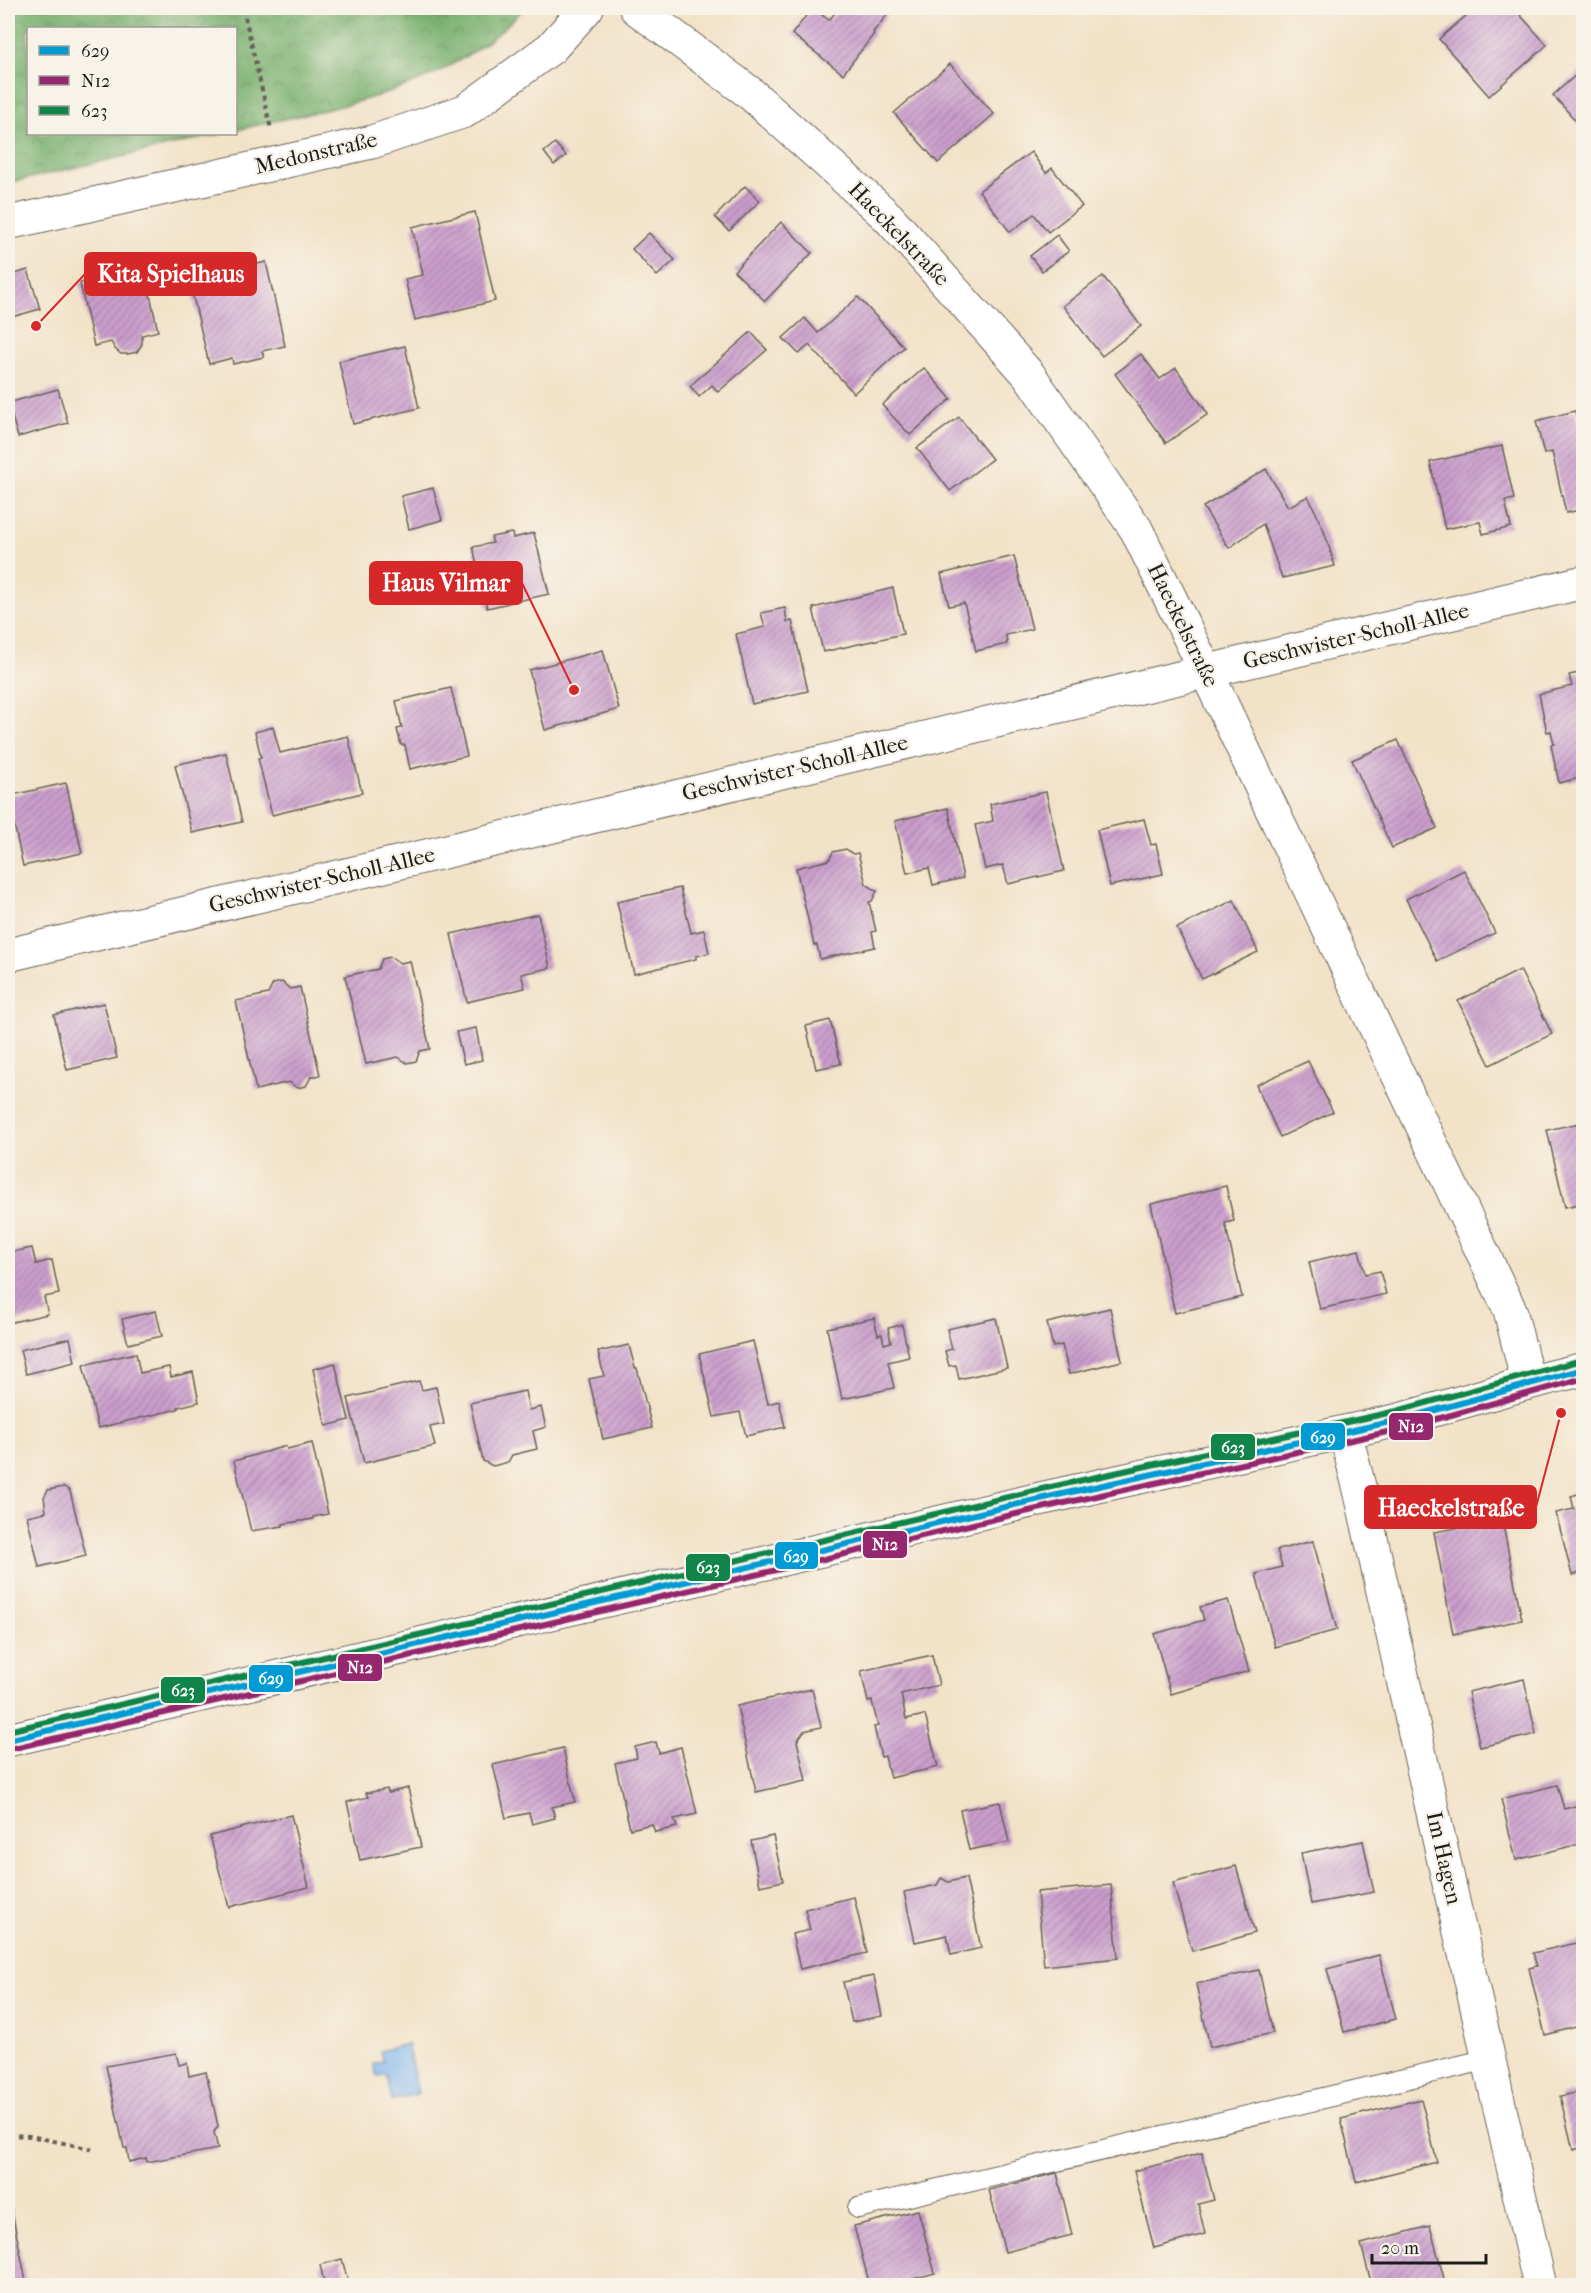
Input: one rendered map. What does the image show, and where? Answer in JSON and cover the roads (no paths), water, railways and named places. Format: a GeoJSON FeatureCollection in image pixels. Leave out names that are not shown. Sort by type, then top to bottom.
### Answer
{"type":"FeatureCollection","features":[{"type":"Feature","properties":{"kind":"street","name":"Medonstraße"},"geometry":{"type":"LineString","coordinates":[[8,223],[372,142],[465,111],[551,48],[586,8]]}},
{"type":"Feature","properties":{"kind":"street","name":"Haeckelstraße"},"geometry":{"type":"LineString","coordinates":[[636,8],[750,93],[888,218],[1029,375],[1136,529],[1206,670],[1510,1310],[1528,1383]]}},
{"type":"Feature","properties":{"kind":"street","name":"Geschwister-Scholl-Allee"},"geometry":{"type":"LineString","coordinates":[[8,955],[1584,582]]}},
{"type":"Feature","properties":{"kind":"street"},"geometry":{"type":"LineString","coordinates":[[8,1740],[1044,1498],[1399,1420],[1584,1369]]}},
{"type":"Feature","properties":{"kind":"street","name":"Im Hagen"},"geometry":{"type":"LineString","coordinates":[[1346,1432],[1362,1494],[1540,2286]]}},
{"type":"Feature","properties":{"kind":"lane"},"geometry":{"type":"LineString","coordinates":[[858,2208],[1489,2059]]}},
{"type":"Feature","properties":{"kind":"water"},"geometry":{"type":"Polygon","coordinates":[[[407,2044],[418,2094],[391,2100],[386,2075],[377,2076],[373,2064],[383,2061],[380,2051],[407,2044]]]}},
{"type":"Feature","properties":{"kind":"place","name":"Kita Spielhaus"},"geometry":{"type":"Point","coordinates":[36,326]}},
{"type":"Feature","properties":{"kind":"place","name":"Haus Vilmar"},"geometry":{"type":"Point","coordinates":[574,690]}},
{"type":"Feature","properties":{"kind":"place","name":"Haeckelstraße"},"geometry":{"type":"Point","coordinates":[1561,1413]}}]}
